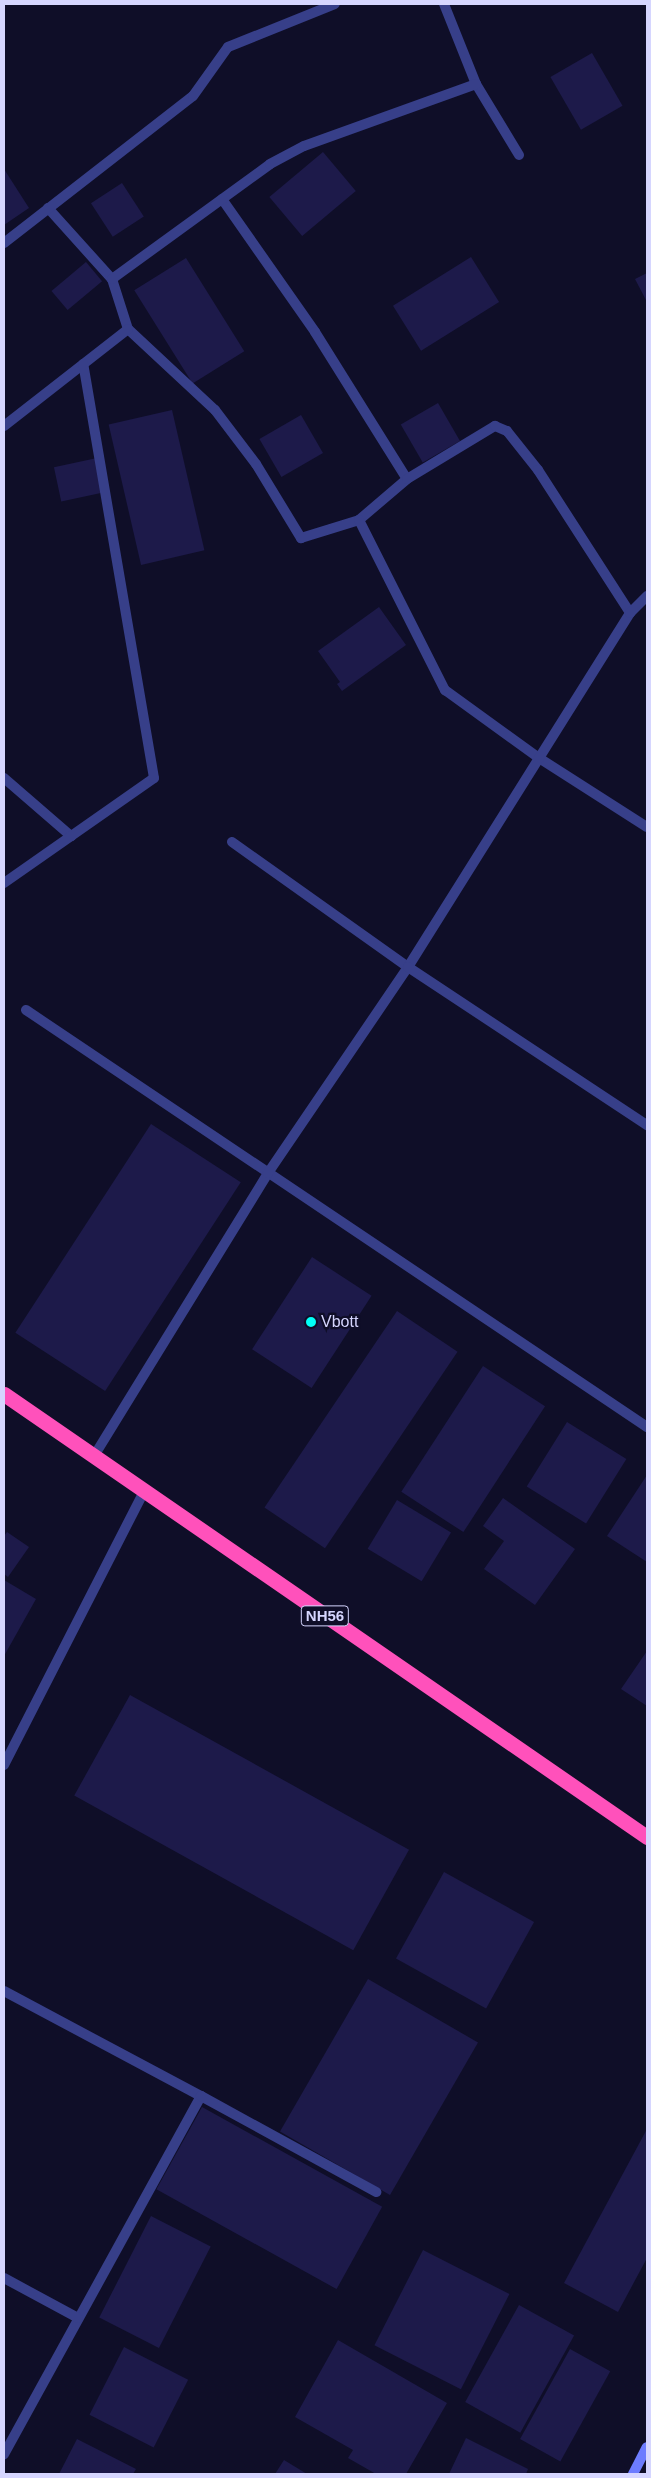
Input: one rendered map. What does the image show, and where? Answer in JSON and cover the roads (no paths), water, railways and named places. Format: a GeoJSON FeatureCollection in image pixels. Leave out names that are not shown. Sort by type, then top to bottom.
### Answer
{"type":"FeatureCollection","features":[{"type":"Feature","properties":{"kind":"highway","name":"NH56"},"geometry":{"type":"LineString","coordinates":[[4,1394],[647,1837]]}},
{"type":"Feature","properties":{"kind":"street"},"geometry":{"type":"LineString","coordinates":[[4,243],[193,96],[228,47],[335,4]]}},
{"type":"Feature","properties":{"kind":"street"},"geometry":{"type":"LineString","coordinates":[[444,4],[476,84],[519,155]]}},
{"type":"Feature","properties":{"kind":"street"},"geometry":{"type":"LineString","coordinates":[[112,279],[270,164],[304,146],[476,84]]}},
{"type":"Feature","properties":{"kind":"street"},"geometry":{"type":"LineString","coordinates":[[222,199],[316,332],[407,479]]}},
{"type":"Feature","properties":{"kind":"street"},"geometry":{"type":"LineString","coordinates":[[48,208],[112,279],[128,329],[214,410],[256,464],[302,538],[359,520],[407,479],[495,426],[507,431],[538,470],[630,613]]}},
{"type":"Feature","properties":{"kind":"street"},"geometry":{"type":"LineString","coordinates":[[4,426],[128,329]]}},
{"type":"Feature","properties":{"kind":"street"},"geometry":{"type":"LineString","coordinates":[[4,883],[154,778],[83,364]]}},
{"type":"Feature","properties":{"kind":"street"},"geometry":{"type":"LineString","coordinates":[[359,520],[445,690],[539,758],[647,827]]}},
{"type":"Feature","properties":{"kind":"street"},"geometry":{"type":"LineString","coordinates":[[94,1456],[268,1172],[408,967],[630,613],[647,596]]}},
{"type":"Feature","properties":{"kind":"street"},"geometry":{"type":"LineString","coordinates":[[4,778],[71,836]]}},
{"type":"Feature","properties":{"kind":"street"},"geometry":{"type":"LineString","coordinates":[[232,842],[408,967],[647,1125]]}},
{"type":"Feature","properties":{"kind":"street"},"geometry":{"type":"LineString","coordinates":[[26,1010],[647,1427]]}},
{"type":"Feature","properties":{"kind":"street"},"geometry":{"type":"LineString","coordinates":[[4,1765],[144,1492]]}},
{"type":"Feature","properties":{"kind":"street"},"geometry":{"type":"LineString","coordinates":[[4,1991],[376,2192]]}},
{"type":"Feature","properties":{"kind":"street"},"geometry":{"type":"LineString","coordinates":[[4,2454],[201,2096]]}},
{"type":"Feature","properties":{"kind":"street"},"geometry":{"type":"LineString","coordinates":[[4,2278],[78,2318]]}},
{"type":"Feature","properties":{"kind":"street"},"geometry":{"type":"LineString","coordinates":[[633,2474],[647,2447]]}},
{"type":"Feature","properties":{"kind":"place","name":"Vbott"},"geometry":{"type":"Point","coordinates":[311,1322]}}]}
